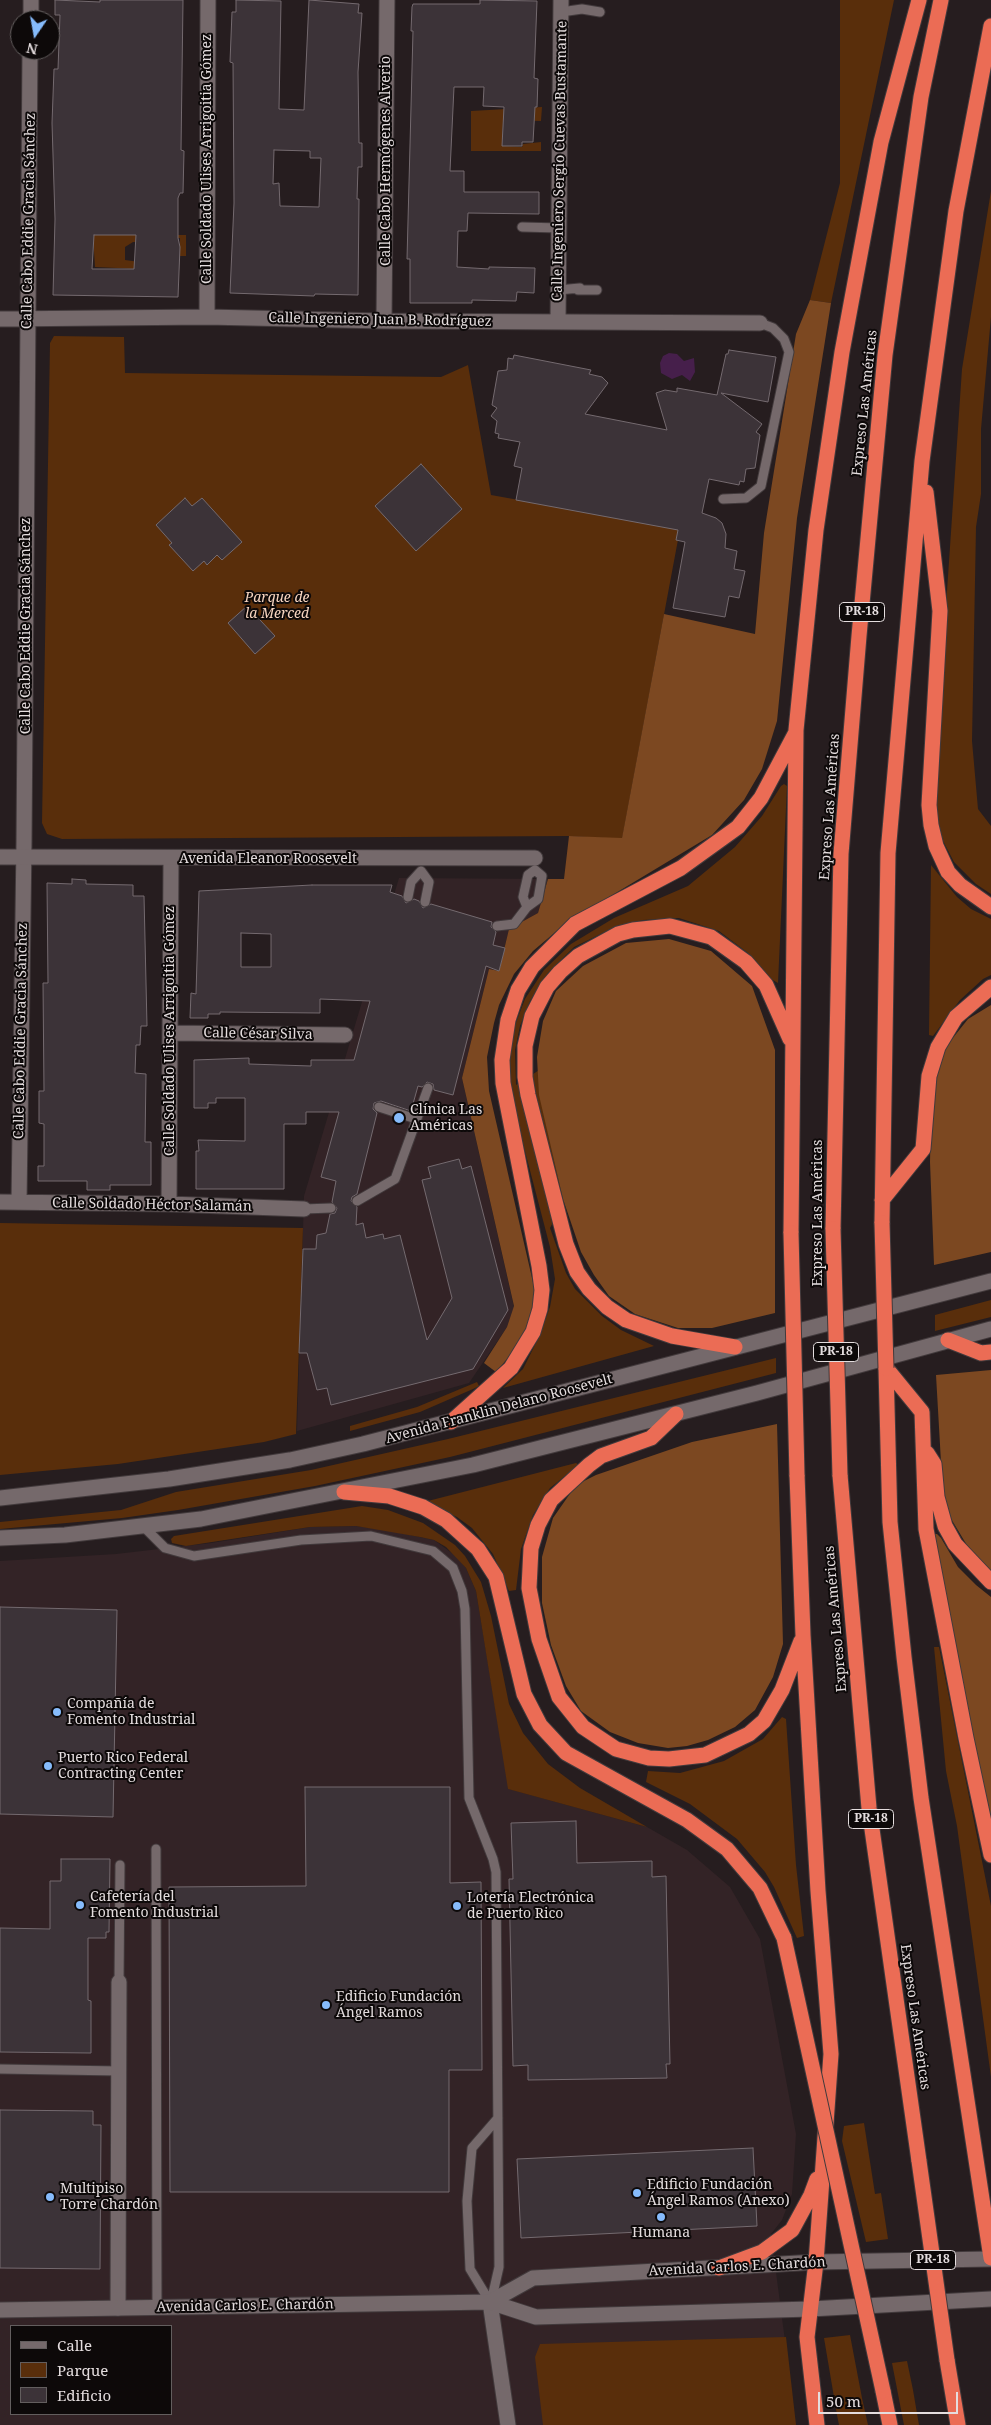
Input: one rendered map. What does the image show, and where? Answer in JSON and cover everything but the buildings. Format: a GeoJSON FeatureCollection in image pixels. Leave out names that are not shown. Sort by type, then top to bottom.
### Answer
{"type":"FeatureCollection","features":[{"type":"Feature","properties":{"kind":"highway"},"geometry":{"type":"LineString","coordinates":[[818,2424],[807,2337],[816,2262],[831,2054],[818,1891],[803,1635],[797,1475],[791,1233],[796,730],[816,530],[842,352],[881,142],[919,0]]}},
{"type":"Feature","properties":{"kind":"highway","name":"Expreso Las Américas"},"geometry":{"type":"LineString","coordinates":[[941,0],[921,97],[885,355],[859,636],[841,854],[832,1228],[840,1475],[869,1808],[947,2360],[958,2425]]}},
{"type":"Feature","properties":{"kind":"highway"},"geometry":{"type":"LineString","coordinates":[[991,26],[956,211],[922,461],[888,853],[882,1200],[890,1522],[921,1798],[991,2259]]}},
{"type":"Feature","properties":{"kind":"highway"},"geometry":{"type":"LineString","coordinates":[[922,461],[940,611],[929,805],[931,825],[936,846],[948,872],[960,885],[991,907]]}},
{"type":"Feature","properties":{"kind":"highway"},"geometry":{"type":"LineString","coordinates":[[451,1422],[511,1368],[533,1332],[540,1309],[542,1290],[539,1266],[503,1083],[502,1060],[508,1020],[518,990],[532,967],[575,924],[681,868],[738,827],[761,798],[796,730]]}},
{"type":"Feature","properties":{"kind":"highway"},"geometry":{"type":"LineString","coordinates":[[735,1347],[672,1336],[626,1320],[601,1301],[589,1289],[577,1272],[566,1244],[528,1095],[524,1061],[528,1030],[532,1016],[547,987],[578,956],[618,934],[633,930],[670,926],[711,937],[746,962],[766,985],[793,1046]]}},
{"type":"Feature","properties":{"kind":"highway"},"geometry":{"type":"LineString","coordinates":[[882,1200],[922,1149],[928,1076],[938,1047],[956,1017],[991,987]]}},
{"type":"Feature","properties":{"kind":"highway"},"geometry":{"type":"LineString","coordinates":[[948,1340],[981,1353],[991,1352]]}},
{"type":"Feature","properties":{"kind":"highway"},"geometry":{"type":"LineString","coordinates":[[886,1368],[922,1412],[924,1447],[945,1526],[956,1544],[991,1582]]}},
{"type":"Feature","properties":{"kind":"highway"},"geometry":{"type":"LineString","coordinates":[[676,1414],[651,1438],[601,1456],[578,1474],[551,1500],[538,1525],[531,1548],[529,1588],[539,1638],[559,1698],[583,1727],[616,1749],[631,1754],[662,1759],[687,1759],[705,1755],[749,1734],[764,1721],[782,1690],[803,1635]]}},
{"type":"Feature","properties":{"kind":"highway"},"geometry":{"type":"LineString","coordinates":[[929,1464],[926,1529],[966,1738],[991,1855]]}},
{"type":"Feature","properties":{"kind":"highway"},"geometry":{"type":"LineString","coordinates":[[344,1492],[389,1496],[423,1507],[446,1520],[478,1549],[496,1577],[524,1694],[530,1710],[540,1725],[566,1753],[687,1820],[727,1849],[760,1888],[784,1938],[890,2425]]}},
{"type":"Feature","properties":{"kind":"highway"},"geometry":{"type":"LineString","coordinates":[[720,2268],[762,2252],[792,2230],[811,2196],[823,2162]]}},
{"type":"Feature","properties":{"kind":"street","name":"Calle Soldado Ulises Arrigoitia Gómez"},"geometry":{"type":"LineString","coordinates":[[207,317],[208,0]]}},
{"type":"Feature","properties":{"kind":"street","name":"Calle Cabo Hermógenes Alverio"},"geometry":{"type":"LineString","coordinates":[[384,321],[387,0]]}},
{"type":"Feature","properties":{"kind":"street","name":"Calle Ingeniero Sergio Cuevas Bustamante"},"geometry":{"type":"LineString","coordinates":[[558,321],[561,6]]}},
{"type":"Feature","properties":{"kind":"street","name":"Calle Cabo Eddie Gracia Sánchez"},"geometry":{"type":"LineString","coordinates":[[19,1202],[30,60]]}},
{"type":"Feature","properties":{"kind":"street","name":"Calle Ingeniero Juan B. Rodríguez"},"geometry":{"type":"LineString","coordinates":[[0,319],[207,317],[384,321],[760,323]]}},
{"type":"Feature","properties":{"kind":"street","name":"Avenida Eleanor Roosevelt"},"geometry":{"type":"LineString","coordinates":[[0,857],[421,865],[535,864]]}},
{"type":"Feature","properties":{"kind":"street","name":"Calle Soldado Ulises Arrigoitia Gómez"},"geometry":{"type":"LineString","coordinates":[[169,1204],[171,859]]}},
{"type":"Feature","properties":{"kind":"street","name":"Calle César Silva"},"geometry":{"type":"LineString","coordinates":[[171,1033],[345,1035]]}},
{"type":"Feature","properties":{"kind":"street","name":"Calle Soldado Héctor Salamán"},"geometry":{"type":"LineString","coordinates":[[0,1202],[169,1204],[304,1209]]}},
{"type":"Feature","properties":{"kind":"street","name":"Avenida Franklin Delano Roosevelt"},"geometry":{"type":"LineString","coordinates":[[0,1498],[159,1480],[281,1461],[363,1444],[991,1281]]}},
{"type":"Feature","properties":{"kind":"street"},"geometry":{"type":"LineString","coordinates":[[0,1538],[65,1535],[201,1519],[473,1465],[676,1414],[991,1329]]}},
{"type":"Feature","properties":{"kind":"street"},"geometry":{"type":"LineString","coordinates":[[118,2308],[119,1982]]}},
{"type":"Feature","properties":{"kind":"street","name":"Avenida Carlos E. Chardón"},"geometry":{"type":"LineString","coordinates":[[490,2302],[533,2278],[816,2262],[991,2259]]}},
{"type":"Feature","properties":{"kind":"street","name":"Avenida Carlos E. Chardón"},"geometry":{"type":"LineString","coordinates":[[0,2310],[490,2302],[536,2317],[810,2309],[991,2299]]}},
{"type":"Feature","properties":{"kind":"street"},"geometry":{"type":"LineString","coordinates":[[490,2302],[508,2425]]}},
{"type":"Feature","properties":{"kind":"lane"},"geometry":{"type":"LineString","coordinates":[[561,6],[600,12]]}},
{"type":"Feature","properties":{"kind":"lane"},"geometry":{"type":"LineString","coordinates":[[522,227],[559,228]]}},
{"type":"Feature","properties":{"kind":"lane"},"geometry":{"type":"LineString","coordinates":[[558,290],[580,288],[578,290],[597,290]]}},
{"type":"Feature","properties":{"kind":"lane"},"geometry":{"type":"LineString","coordinates":[[723,499],[746,498],[761,486],[763,477],[789,352],[784,339],[773,328],[760,323]]}},
{"type":"Feature","properties":{"kind":"lane"},"geometry":{"type":"LineString","coordinates":[[497,926],[514,924],[527,907],[538,899],[542,876],[535,864],[528,875],[523,897],[527,907]]}},
{"type":"Feature","properties":{"kind":"lane"},"geometry":{"type":"LineString","coordinates":[[408,897],[412,882],[421,865]]}},
{"type":"Feature","properties":{"kind":"lane"},"geometry":{"type":"LineString","coordinates":[[421,865],[429,882],[425,902]]}},
{"type":"Feature","properties":{"kind":"lane"},"geometry":{"type":"LineString","coordinates":[[357,1201],[395,1179],[428,1088]]}},
{"type":"Feature","properties":{"kind":"lane"},"geometry":{"type":"LineString","coordinates":[[378,1107],[416,1119]]}},
{"type":"Feature","properties":{"kind":"lane"},"geometry":{"type":"LineString","coordinates":[[304,1209],[331,1208]]}},
{"type":"Feature","properties":{"kind":"lane"},"geometry":{"type":"LineString","coordinates":[[143,1526],[165,1548],[194,1556],[301,1540],[371,1536],[433,1551],[453,1568],[462,1591],[465,1610],[469,1798],[493,1858],[496,1872],[499,2267],[490,2302]]}},
{"type":"Feature","properties":{"kind":"lane"},"geometry":{"type":"LineString","coordinates":[[156,1849],[157,2308]]}},
{"type":"Feature","properties":{"kind":"lane"},"geometry":{"type":"LineString","coordinates":[[119,1982],[120,1864]]}},
{"type":"Feature","properties":{"kind":"lane"},"geometry":{"type":"LineString","coordinates":[[0,2069],[118,2070]]}},
{"type":"Feature","properties":{"kind":"lane"},"geometry":{"type":"LineString","coordinates":[[490,2302],[470,2269],[467,2201],[472,2148],[498,2118]]}},
{"type":"Feature","properties":{"kind":"shaded area"},"geometry":{"type":"Polygon","coordinates":[[[810,300],[831,303],[797,518],[777,721],[762,769],[744,800],[712,835],[566,923],[533,951],[514,974],[499,1005],[487,1057],[489,1091],[535,1291],[532,1317],[521,1342],[496,1372],[484,1363],[507,1327],[514,1306],[462,1078],[489,969],[499,971],[509,929],[538,913],[548,879],[564,879],[569,836],[622,838],[664,614],[755,634],[764,533],[796,334],[810,300]]]}},
{"type":"Feature","properties":{"kind":"shaded area"},"geometry":{"type":"Polygon","coordinates":[[[669,353],[677,354],[684,361],[694,358],[695,372],[690,381],[682,375],[672,379],[661,373],[660,363],[663,356],[669,353]]]}},
{"type":"Feature","properties":{"kind":"shaded area","name":"Clínica Las Américas"},"geometry":{"type":"Polygon","coordinates":[[[399,878],[548,879],[538,913],[509,929],[499,971],[489,969],[462,1078],[514,1307],[507,1327],[469,1383],[297,1431],[304,1196],[399,878]]]}},
{"type":"Feature","properties":{"kind":"shaded area"},"geometry":{"type":"Polygon","coordinates":[[[669,939],[711,951],[752,986],[775,1050],[775,1313],[712,1328],[678,1328],[635,1314],[609,1296],[581,1252],[563,1199],[539,1095],[537,1057],[543,1021],[556,991],[583,966],[626,943],[669,939]]]}},
{"type":"Feature","properties":{"kind":"shaded area"},"geometry":{"type":"Polygon","coordinates":[[[991,1005],[991,1252],[934,1265],[930,1162],[931,1114],[935,1083],[944,1049],[968,1019],[991,1005]]]}},
{"type":"Feature","properties":{"kind":"shaded area"},"geometry":{"type":"Polygon","coordinates":[[[991,1370],[991,1571],[971,1552],[950,1517],[943,1497],[936,1375],[991,1370]]]}},
{"type":"Feature","properties":{"kind":"shaded area"},"geometry":{"type":"Polygon","coordinates":[[[777,1424],[783,1644],[773,1677],[755,1710],[735,1727],[708,1740],[687,1746],[668,1748],[638,1743],[610,1732],[581,1711],[566,1686],[551,1645],[542,1603],[542,1557],[553,1518],[576,1485],[596,1475],[692,1442],[777,1424]]]}},
{"type":"Feature","properties":{"kind":"shaded area"},"geometry":{"type":"Polygon","coordinates":[[[356,1526],[387,1530],[434,1540],[456,1556],[466,1568],[476,1591],[509,1789],[647,1827],[687,1850],[730,1887],[760,1939],[796,2134],[792,2194],[782,2220],[771,2234],[796,2425],[0,2425],[0,1561],[116,1554],[211,1543],[310,1527],[356,1526]]]}},
{"type":"Feature","properties":{"kind":"shaded area"},"geometry":{"type":"Polygon","coordinates":[[[934,1534],[941,1538],[958,1567],[991,1597],[991,1826],[934,1534]]]}},
{"type":"Feature","properties":{"kind":"green space"},"geometry":{"type":"Polygon","coordinates":[[[840,0],[894,0],[831,303],[810,300],[840,183],[840,0]]]}},
{"type":"Feature","properties":{"kind":"green space"},"geometry":{"type":"Polygon","coordinates":[[[542,107],[541,121],[503,120],[502,146],[522,147],[523,144],[541,142],[541,151],[471,151],[471,111],[542,107]]]}},
{"type":"Feature","properties":{"kind":"green space"},"geometry":{"type":"Polygon","coordinates":[[[991,191],[991,317],[981,429],[981,494],[976,527],[972,741],[978,809],[991,826],[991,894],[976,884],[954,862],[941,837],[935,811],[940,695],[962,369],[991,191]]]}},
{"type":"Feature","properties":{"kind":"green space"},"geometry":{"type":"Polygon","coordinates":[[[93,235],[186,235],[186,256],[180,256],[180,238],[141,239],[140,242],[133,242],[125,247],[125,260],[140,262],[139,269],[95,267],[93,235]]]}},
{"type":"Feature","properties":{"kind":"green space","name":"Parque de la Merced"},"geometry":{"type":"Polygon","coordinates":[[[54,336],[124,337],[125,373],[441,377],[468,365],[491,495],[680,529],[622,839],[569,836],[62,839],[47,834],[42,823],[50,343],[54,336]]]}},
{"type":"Feature","properties":{"kind":"green space"},"geometry":{"type":"Polygon","coordinates":[[[784,784],[787,786],[778,983],[771,979],[748,953],[719,931],[679,918],[643,920],[615,927],[574,947],[548,973],[530,1001],[520,1026],[515,1050],[516,1085],[679,980],[550,1228],[566,1273],[575,1289],[602,1316],[621,1330],[654,1346],[503,1388],[523,1369],[539,1337],[550,1307],[555,1279],[550,1247],[509,1090],[510,1050],[515,1025],[525,999],[544,970],[571,944],[614,918],[688,886],[735,847],[762,816],[784,784]]]}},
{"type":"Feature","properties":{"kind":"green space"},"geometry":{"type":"Polygon","coordinates":[[[931,865],[957,897],[971,909],[991,919],[991,975],[983,979],[960,1000],[933,1036],[929,1035],[931,865]]]}},
{"type":"Feature","properties":{"kind":"green space"},"geometry":{"type":"Polygon","coordinates":[[[0,1223],[303,1228],[296,1434],[264,1442],[118,1464],[0,1475],[0,1223]]]}},
{"type":"Feature","properties":{"kind":"green space"},"geometry":{"type":"Polygon","coordinates":[[[991,1300],[991,1317],[935,1331],[935,1315],[991,1300]]]}},
{"type":"Feature","properties":{"kind":"green space"},"geometry":{"type":"Polygon","coordinates":[[[776,1358],[776,1373],[450,1457],[315,1486],[178,1510],[122,1518],[0,1529],[0,1522],[121,1510],[176,1492],[311,1470],[448,1439],[776,1358]]]}},
{"type":"Feature","properties":{"kind":"green space"},"geometry":{"type":"Polygon","coordinates":[[[477,1382],[479,1386],[420,1412],[350,1431],[350,1426],[417,1407],[477,1382]]]}},
{"type":"Feature","properties":{"kind":"green space"},"geometry":{"type":"Polygon","coordinates":[[[576,1463],[579,1465],[550,1488],[533,1515],[521,1549],[516,1590],[509,1591],[493,1554],[472,1528],[457,1517],[424,1502],[576,1463]]]}},
{"type":"Feature","properties":{"kind":"green space"},"geometry":{"type":"Polygon","coordinates":[[[362,1506],[388,1510],[423,1523],[455,1545],[465,1556],[481,1582],[491,1616],[509,1704],[523,1733],[548,1764],[580,1788],[647,1827],[508,1789],[476,1591],[466,1568],[446,1547],[434,1540],[356,1526],[310,1527],[186,1546],[172,1543],[171,1539],[174,1536],[362,1506]]]}},
{"type":"Feature","properties":{"kind":"green space"},"geometry":{"type":"Polygon","coordinates":[[[934,1647],[939,1647],[991,1906],[991,2077],[957,1826],[946,1771],[934,1647]]]}},
{"type":"Feature","properties":{"kind":"green space"},"geometry":{"type":"Polygon","coordinates":[[[782,1717],[786,1719],[796,1865],[804,1936],[797,1938],[774,1887],[765,1872],[737,1839],[690,1804],[646,1782],[648,1771],[680,1773],[724,1761],[763,1739],[782,1717]]]}},
{"type":"Feature","properties":{"kind":"green space"},"geometry":{"type":"Polygon","coordinates":[[[864,2123],[875,2194],[881,2193],[888,2239],[866,2242],[842,2141],[844,2126],[864,2123]]]}},
{"type":"Feature","properties":{"kind":"green space"},"geometry":{"type":"Polygon","coordinates":[[[850,2335],[868,2425],[839,2425],[837,2415],[824,2338],[850,2335]]]}},
{"type":"Feature","properties":{"kind":"green space"},"geometry":{"type":"Polygon","coordinates":[[[786,2337],[796,2425],[543,2425],[535,2357],[540,2344],[786,2337]]]}},
{"type":"Feature","properties":{"kind":"green space"},"geometry":{"type":"Polygon","coordinates":[[[907,2361],[919,2425],[904,2425],[892,2363],[907,2361]]]}},
{"type":"Feature","properties":{"kind":"place","name":"Clínica Las Américas"},"geometry":{"type":"Point","coordinates":[399,1118]}},
{"type":"Feature","properties":{"kind":"place","name":"Compañía de Fomento Industrial"},"geometry":{"type":"Point","coordinates":[57,1712]}},
{"type":"Feature","properties":{"kind":"place","name":"Puerto Rico Federal Contracting Center"},"geometry":{"type":"Point","coordinates":[48,1766]}},
{"type":"Feature","properties":{"kind":"place","name":"Cafetería del Fomento Industrial"},"geometry":{"type":"Point","coordinates":[80,1905]}},
{"type":"Feature","properties":{"kind":"place","name":"Lotería Electrónica de Puerto Rico"},"geometry":{"type":"Point","coordinates":[457,1906]}},
{"type":"Feature","properties":{"kind":"place","name":"Edificio Fundación Ángel Ramos"},"geometry":{"type":"Point","coordinates":[326,2005]}},
{"type":"Feature","properties":{"kind":"place","name":"Edificio Fundación Ángel Ramos (Anexo)"},"geometry":{"type":"Point","coordinates":[637,2193]}},
{"type":"Feature","properties":{"kind":"place","name":"Multipiso Torre Chardón"},"geometry":{"type":"Point","coordinates":[50,2197]}},
{"type":"Feature","properties":{"kind":"place","name":"Humana"},"geometry":{"type":"Point","coordinates":[661,2217]}}]}
